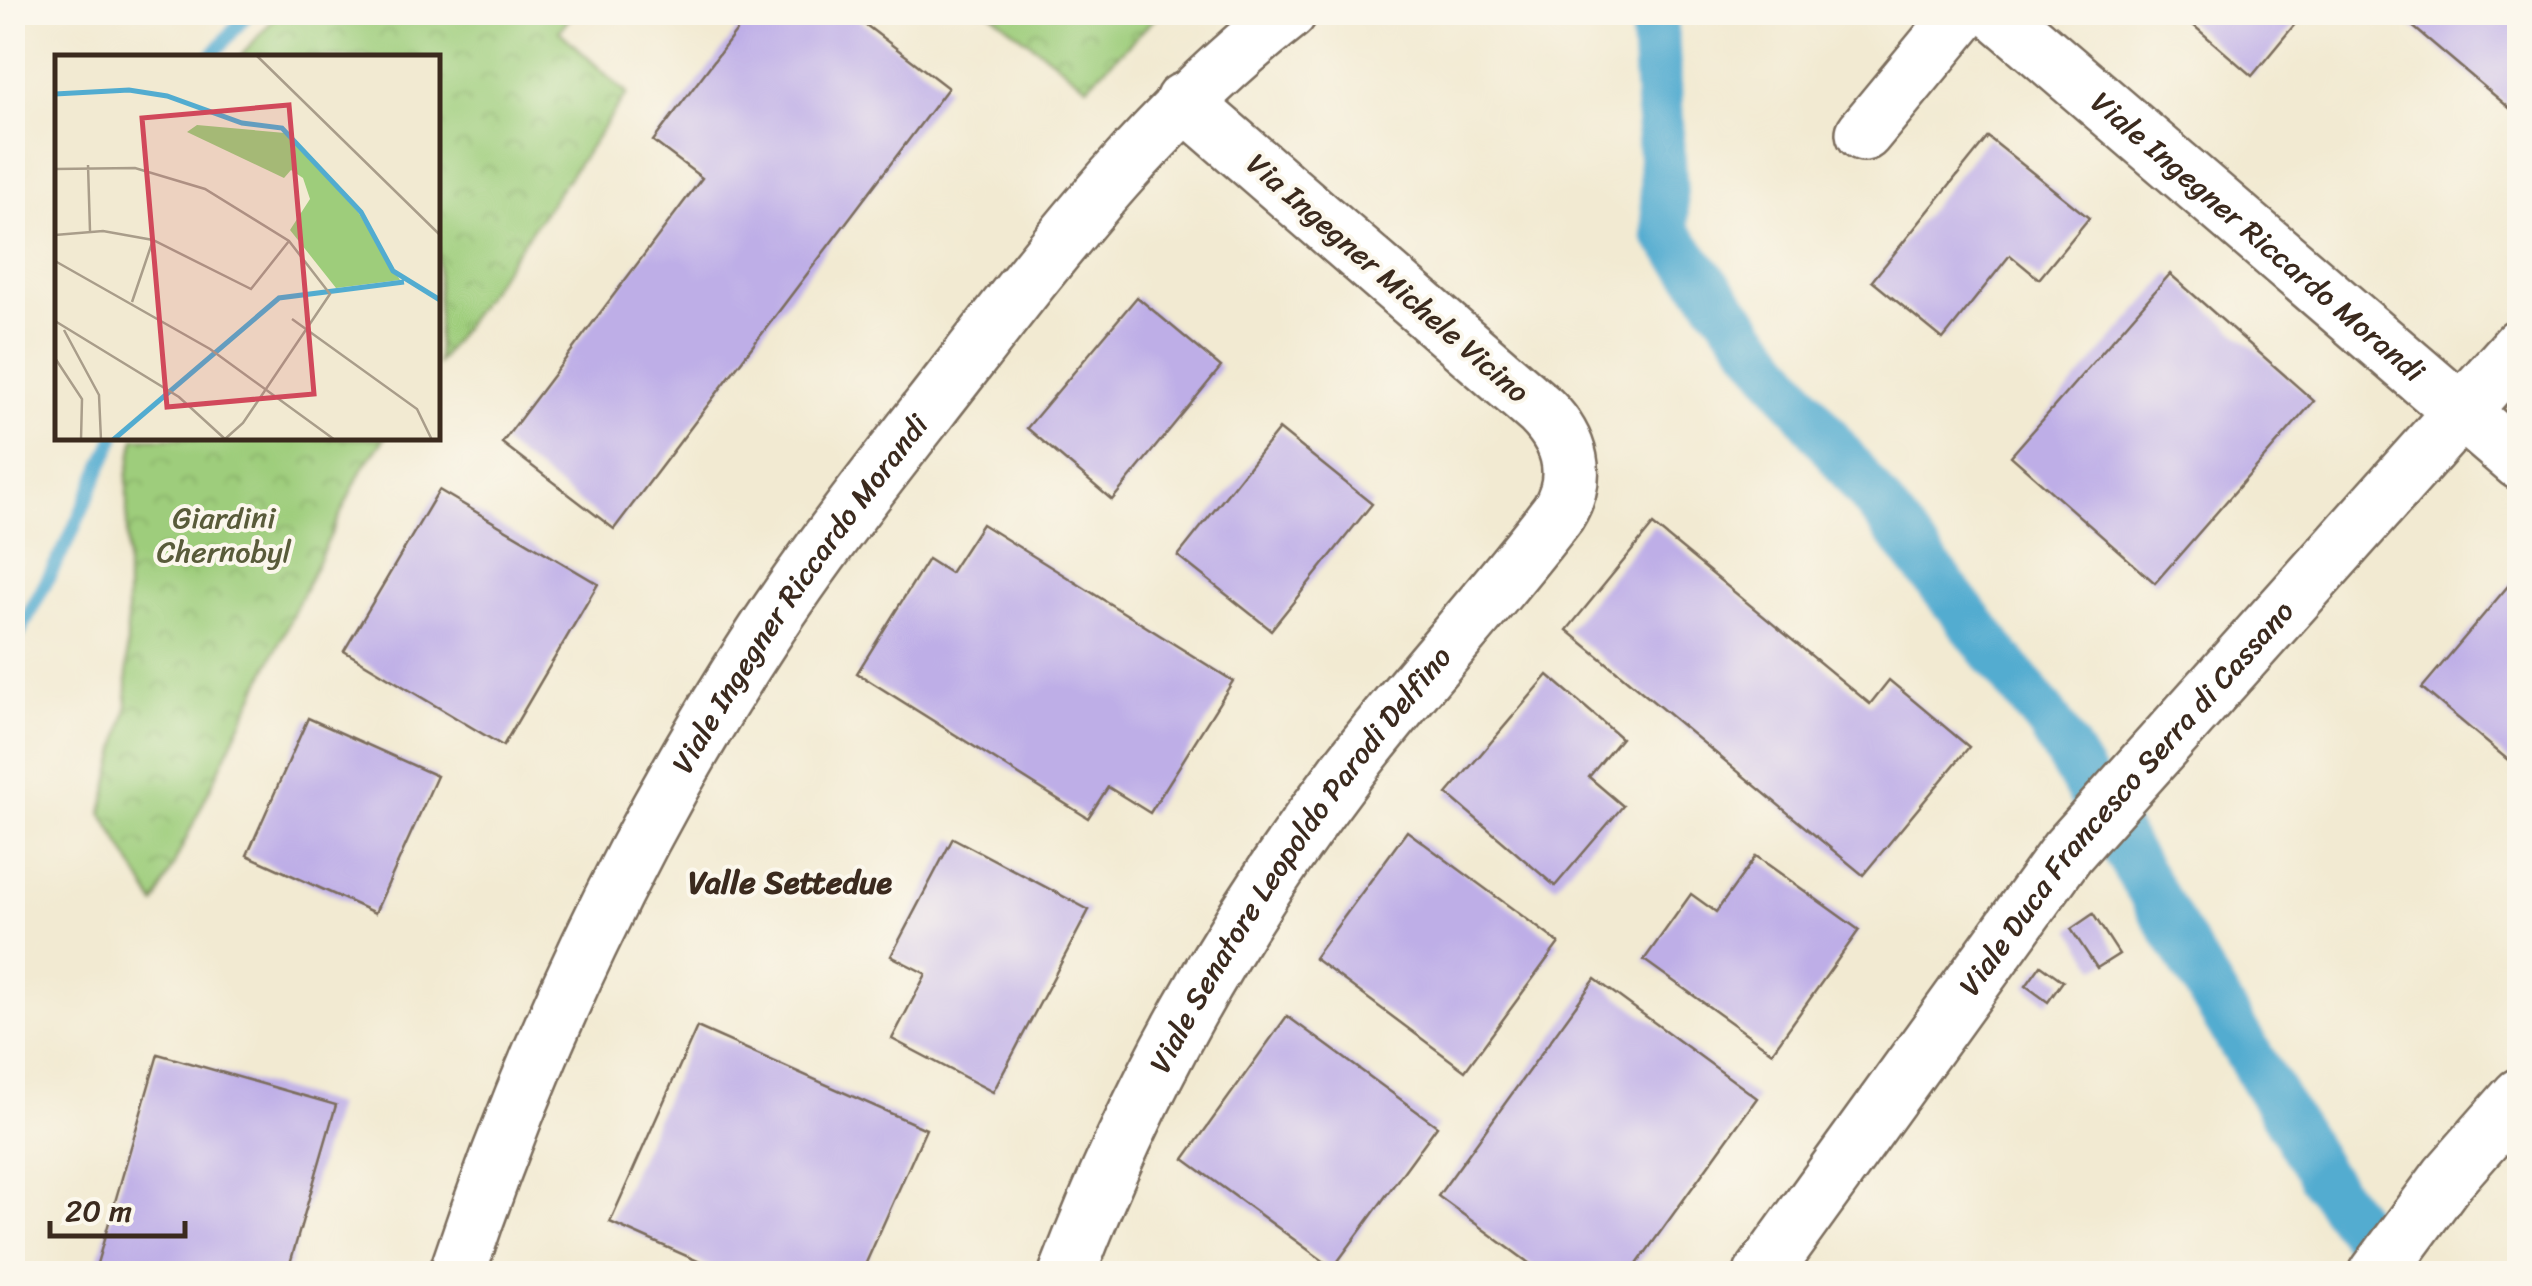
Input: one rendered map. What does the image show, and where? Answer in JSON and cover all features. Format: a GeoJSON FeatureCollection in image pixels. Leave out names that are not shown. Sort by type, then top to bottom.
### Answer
{"type":"FeatureCollection","features":[{"type":"Feature","properties":{"kind":"street","name":"Viale Ingegner Riccardo Morandi"},"geometry":{"type":"LineString","coordinates":[[457,1274],[512,1122],[594,940],[666,794],[738,674],[812,563],[1012,302],[1116,175],[1183,101],[1288,12]]}},
{"type":"Feature","properties":{"kind":"street"},"geometry":{"type":"LineString","coordinates":[[1864,133],[1964,12]]}},
{"type":"Feature","properties":{"kind":"street","name":"Viale Ingegner Riccardo Morandi"},"geometry":{"type":"LineString","coordinates":[[1996,12],[2520,462]]}},
{"type":"Feature","properties":{"kind":"street","name":"Via Ingegner Michele Vicino"},"geometry":{"type":"LineString","coordinates":[[1183,101],[1541,411],[1562,434],[1571,470]]}},
{"type":"Feature","properties":{"kind":"street","name":"Viale Duca Francesco Serra di Cassano"},"geometry":{"type":"LineString","coordinates":[[1762,1274],[2067,852],[2520,346]]}},
{"type":"Feature","properties":{"kind":"street","name":"Viale Senatore Leopoldo Parodi Delfino"},"geometry":{"type":"LineString","coordinates":[[1067,1274],[1137,1106],[1226,944],[1344,774],[1558,512],[1571,470]]}},
{"type":"Feature","properties":{"kind":"street"},"geometry":{"type":"LineString","coordinates":[[2376,1274],[2448,1178],[2520,1096]]}},
{"type":"Feature","properties":{"kind":"green space"},"geometry":{"type":"Polygon","coordinates":[[[279,13],[574,13],[559,31],[627,94],[440,360],[440,55],[242,55],[279,13]]]}},
{"type":"Feature","properties":{"kind":"green space"},"geometry":{"type":"Polygon","coordinates":[[[991,13],[1160,13],[1087,86],[991,13]]]}},
{"type":"Feature","properties":{"kind":"green space","name":"Giardini Chernobyl"},"geometry":{"type":"Polygon","coordinates":[[[135,440],[384,440],[362,469],[155,904],[102,813],[127,708],[127,477],[135,440]]]}},
{"type":"Feature","properties":{"kind":"building"},"geometry":{"type":"Polygon","coordinates":[[[751,12],[849,12],[948,88],[614,529],[502,443],[702,178],[653,141],[751,12]]]}},
{"type":"Feature","properties":{"kind":"building"},"geometry":{"type":"Polygon","coordinates":[[[2178,12],[2305,12],[2252,76],[2178,12]]]}},
{"type":"Feature","properties":{"kind":"building"},"geometry":{"type":"Polygon","coordinates":[[[2420,12],[2520,12],[2520,117],[2410,24],[2420,12]]]}},
{"type":"Feature","properties":{"kind":"building"},"geometry":{"type":"Polygon","coordinates":[[[1988,137],[2089,218],[2039,279],[2010,255],[1943,339],[1872,281],[1988,137]]]}},
{"type":"Feature","properties":{"kind":"building"},"geometry":{"type":"Polygon","coordinates":[[[2170,274],[2314,401],[2155,583],[2011,456],[2170,274]]]}},
{"type":"Feature","properties":{"kind":"building"},"geometry":{"type":"Polygon","coordinates":[[[1137,297],[1221,367],[1112,500],[1027,428],[1137,297]]]}},
{"type":"Feature","properties":{"kind":"building"},"geometry":{"type":"Polygon","coordinates":[[[1279,429],[1372,504],[1271,630],[1178,556],[1279,429]]]}},
{"type":"Feature","properties":{"kind":"building"},"geometry":{"type":"Polygon","coordinates":[[[439,490],[598,584],[503,746],[344,651],[439,490]]]}},
{"type":"Feature","properties":{"kind":"building"},"geometry":{"type":"Polygon","coordinates":[[[982,524],[1233,681],[1150,813],[1108,787],[1088,818],[857,673],[928,559],[950,573],[982,524]]]}},
{"type":"Feature","properties":{"kind":"building"},"geometry":{"type":"Polygon","coordinates":[[[1653,525],[1870,704],[1889,680],[1969,747],[1863,875],[1567,630],[1653,525]]]}},
{"type":"Feature","properties":{"kind":"building"},"geometry":{"type":"Polygon","coordinates":[[[2513,580],[2520,586],[2520,770],[2422,688],[2513,580]]]}},
{"type":"Feature","properties":{"kind":"building"},"geometry":{"type":"Polygon","coordinates":[[[1548,675],[1621,738],[1589,777],[1623,806],[1555,886],[1447,794],[1548,675]]]}},
{"type":"Feature","properties":{"kind":"building"},"geometry":{"type":"Polygon","coordinates":[[[308,718],[437,776],[375,913],[247,855],[308,718]]]}},
{"type":"Feature","properties":{"kind":"building"},"geometry":{"type":"Polygon","coordinates":[[[1407,831],[1559,943],[1465,1071],[1314,958],[1407,831]]]}},
{"type":"Feature","properties":{"kind":"building"},"geometry":{"type":"Polygon","coordinates":[[[953,838],[1089,910],[993,1092],[892,1039],[926,974],[891,956],[953,838]]]}},
{"type":"Feature","properties":{"kind":"building"},"geometry":{"type":"Polygon","coordinates":[[[1756,856],[1859,930],[1772,1052],[1644,960],[1691,894],[1716,912],[1756,856]]]}},
{"type":"Feature","properties":{"kind":"building"},"geometry":{"type":"Polygon","coordinates":[[[2093,914],[2119,954],[2097,968],[2071,929],[2093,914]]]}},
{"type":"Feature","properties":{"kind":"building"},"geometry":{"type":"Polygon","coordinates":[[[2041,965],[2063,981],[2048,1002],[2026,986],[2041,965]]]}},
{"type":"Feature","properties":{"kind":"building"},"geometry":{"type":"Polygon","coordinates":[[[1595,979],[1757,1098],[1630,1274],[1544,1274],[1438,1196],[1595,979]]]}},
{"type":"Feature","properties":{"kind":"building"},"geometry":{"type":"Polygon","coordinates":[[[1287,1016],[1437,1126],[1333,1268],[1184,1159],[1287,1016]]]}},
{"type":"Feature","properties":{"kind":"building"},"geometry":{"type":"Polygon","coordinates":[[[697,1027],[926,1129],[861,1274],[727,1274],[610,1222],[697,1027]]]}},
{"type":"Feature","properties":{"kind":"building"},"geometry":{"type":"Polygon","coordinates":[[[158,1054],[336,1105],[287,1274],[94,1274],[158,1054]]]}},
{"type":"Feature","properties":{"kind":"waterway"},"geometry":{"type":"LineString","coordinates":[[213,55],[249,12]]}},
{"type":"Feature","properties":{"kind":"waterway"},"geometry":{"type":"LineString","coordinates":[[1654,12],[1666,233],[2049,722],[2324,1180],[2393,1274]]}},
{"type":"Feature","properties":{"kind":"waterway"},"geometry":{"type":"LineString","coordinates":[[12,646],[69,539],[113,440]]}},
{"type":"Feature","properties":{"kind":"district","name":"Valle Settedue"},"geometry":{"type":"Point","coordinates":[790,882]}}]}
